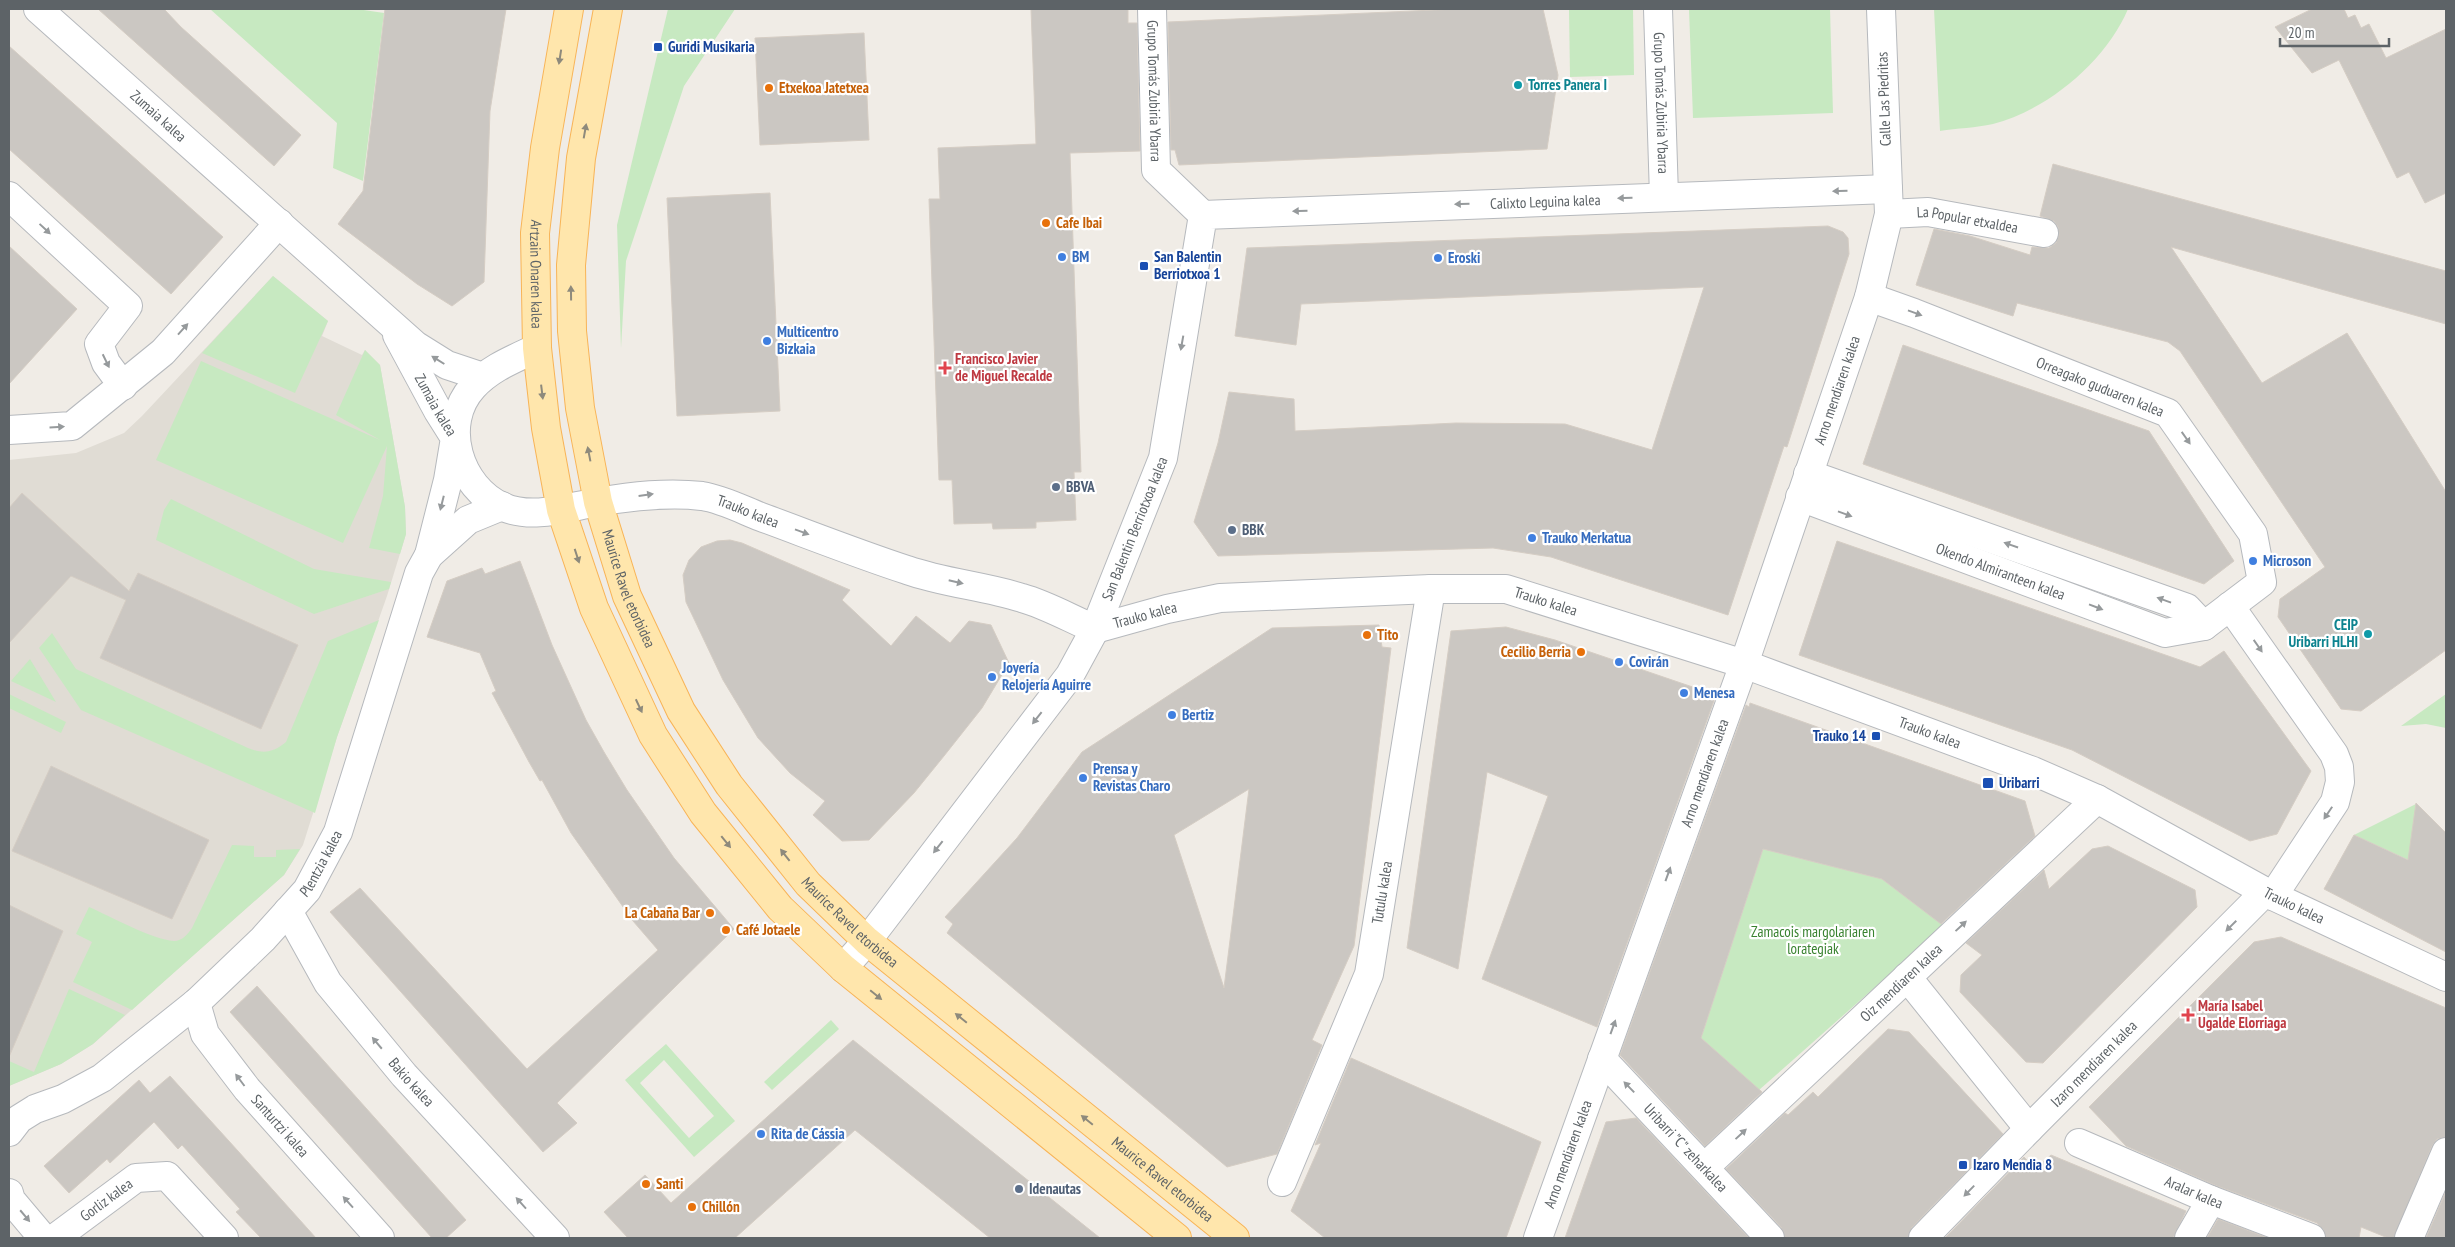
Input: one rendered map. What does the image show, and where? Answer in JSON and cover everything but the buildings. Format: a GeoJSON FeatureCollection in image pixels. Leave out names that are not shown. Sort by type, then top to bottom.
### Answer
{"type":"FeatureCollection","features":[{"type":"Feature","properties":{"kind":"main road","name":"Artzain Onaren kalea"},"geometry":{"type":"LineString","coordinates":[[562,510],[546,428],[537,348],[534,233],[545,148],[569,9]]}},
{"type":"Feature","properties":{"kind":"main road"},"geometry":{"type":"LineString","coordinates":[[598,502],[580,408],[572,331],[571,265],[581,158],[608,9]]}},
{"type":"Feature","properties":{"kind":"main road","name":"Maurice Ravel etorbidea"},"geometry":{"type":"LineString","coordinates":[[598,502],[627,596],[681,711],[729,785],[808,884],[867,941],[1235,1238]]}},
{"type":"Feature","properties":{"kind":"main road"},"geometry":{"type":"LineString","coordinates":[[562,510],[594,608],[653,735],[703,814],[768,894],[780,908],[843,968],[1178,1238]]}},
{"type":"Feature","properties":{"kind":"street","name":"Zumaia kalea"},"geometry":{"type":"LineString","coordinates":[[38,9],[415,345],[447,365],[483,377]]}},
{"type":"Feature","properties":{"kind":"street","name":"Grupo Tomás Zubiria Ybarra"},"geometry":{"type":"LineString","coordinates":[[1152,9],[1156,170],[1203,215]]}},
{"type":"Feature","properties":{"kind":"street","name":"Grupo Tomás Zubiria Ybarra"},"geometry":{"type":"LineString","coordinates":[[1658,9],[1664,196]]}},
{"type":"Feature","properties":{"kind":"street","name":"Calle Las Piedritas"},"geometry":{"type":"LineString","coordinates":[[1881,9],[1889,202]]}},
{"type":"Feature","properties":{"kind":"street"},"geometry":{"type":"LineString","coordinates":[[9,196],[128,306],[99,344],[106,363],[123,386]]}},
{"type":"Feature","properties":{"kind":"street","name":"Calixto Leguina kalea"},"geometry":{"type":"LineString","coordinates":[[1203,215],[1664,196],[1889,202]]}},
{"type":"Feature","properties":{"kind":"street","name":"La Popular etxaldea"},"geometry":{"type":"LineString","coordinates":[[1889,202],[1928,212],[2044,233]]}},
{"type":"Feature","properties":{"kind":"street","name":"Arno mendiaren kalea"},"geometry":{"type":"LineString","coordinates":[[1538,1238],[1744,664],[1869,298],[1889,202]]}},
{"type":"Feature","properties":{"kind":"street","name":"San Balentin Berriotxoa kalea"},"geometry":{"type":"LineString","coordinates":[[843,968],[867,941],[1070,675],[1095,629],[1163,458],[1203,215]]}},
{"type":"Feature","properties":{"kind":"street"},"geometry":{"type":"LineString","coordinates":[[9,430],[72,426],[163,352],[279,223]]}},
{"type":"Feature","properties":{"kind":"street","name":"Orreagako guduaren kalea"},"geometry":{"type":"LineString","coordinates":[[1869,298],[1923,316],[2168,413],[2252,534],[2262,582],[2230,606]]}},
{"type":"Feature","properties":{"kind":"street","name":"Zumaia kalea"},"geometry":{"type":"LineString","coordinates":[[387,319],[455,438],[448,480],[429,555]]}},
{"type":"Feature","properties":{"kind":"street"},"geometry":{"type":"LineString","coordinates":[[502,506],[484,494],[461,466],[455,438],[457,421],[462,404],[471,389],[483,377],[495,368],[537,348]]}},
{"type":"Feature","properties":{"kind":"street","name":"Okendo Almiranteen kalea"},"geometry":{"type":"LineString","coordinates":[[1804,486],[2187,608],[2204,626],[2230,606]]}},
{"type":"Feature","properties":{"kind":"street","name":"Trauko kalea"},"geometry":{"type":"LineString","coordinates":[[502,506],[517,511],[539,512],[664,493],[705,497],[910,571],[1022,598],[1095,629],[1167,609],[1220,598],[1432,589],[1506,589],[1744,664],[2032,771],[2097,799],[2269,894],[2446,977]]}},
{"type":"Feature","properties":{"kind":"street","name":"Plentzia kalea"},"geometry":{"type":"LineString","coordinates":[[14,1126],[35,1109],[63,1099],[102,1078],[196,1003],[263,939],[307,890],[338,832],[419,573],[429,555],[468,520],[502,506]]}},
{"type":"Feature","properties":{"kind":"street","name":"Tutulu kalea"},"geometry":{"type":"LineString","coordinates":[[1282,1182],[1369,974],[1432,589]]}},
{"type":"Feature","properties":{"kind":"street","name":"Izaro mendiaren kalea"},"geometry":{"type":"LineString","coordinates":[[1923,1238],[2029,1129],[2269,894],[2335,802],[2340,782],[2339,767],[2334,754],[2230,606]]}},
{"type":"Feature","properties":{"kind":"street","name":"Oiz mendiaren kalea"},"geometry":{"type":"LineString","coordinates":[[1705,1167],[2097,799]]}},
{"type":"Feature","properties":{"kind":"street","name":"Bakio kalea"},"geometry":{"type":"LineString","coordinates":[[288,911],[328,983],[404,1075],[555,1238]]}},
{"type":"Feature","properties":{"kind":"street"},"geometry":{"type":"LineString","coordinates":[[1907,977],[2029,1129]]}},
{"type":"Feature","properties":{"kind":"street","name":"Santurtzi kalea"},"geometry":{"type":"LineString","coordinates":[[196,1003],[205,1034],[247,1089],[380,1238]]}},
{"type":"Feature","properties":{"kind":"street","name":"Uribarri \"C\" zeharkalea"},"geometry":{"type":"LineString","coordinates":[[1602,1059],[1770,1238]]}},
{"type":"Feature","properties":{"kind":"street","name":"Aralar kalea"},"geometry":{"type":"LineString","coordinates":[[2079,1143],[2211,1200],[2311,1238]]}},
{"type":"Feature","properties":{"kind":"street"},"geometry":{"type":"LineString","coordinates":[[2409,1238],[2446,1154]]}},
{"type":"Feature","properties":{"kind":"street","name":"Gorliz kalea"},"geometry":{"type":"LineString","coordinates":[[55,1238],[136,1178],[167,1176],[224,1238]]}},
{"type":"Feature","properties":{"kind":"street"},"geometry":{"type":"LineString","coordinates":[[9,1193],[11,1200],[43,1238]]}},
{"type":"Feature","properties":{"kind":"street"},"geometry":{"type":"LineString","coordinates":[[2189,1238],[2211,1200]]}},
{"type":"Feature","properties":{"kind":"shaded area"},"geometry":{"type":"Polygon","coordinates":[[[273,276],[328,321],[322,336],[362,355],[365,350],[380,365],[405,507],[406,534],[387,596],[337,737],[303,845],[284,875],[93,1044],[61,1064],[9,1086],[9,460],[76,453],[124,433],[273,276]]]}},
{"type":"Feature","properties":{"kind":"green space"},"geometry":{"type":"Polygon","coordinates":[[[210,9],[357,9],[384,13],[363,181],[333,168],[337,123],[210,9]]]}},
{"type":"Feature","properties":{"kind":"green space"},"geometry":{"type":"Polygon","coordinates":[[[668,9],[735,9],[684,86],[626,261],[621,348],[617,225],[668,9]]]}},
{"type":"Feature","properties":{"kind":"green space"},"geometry":{"type":"Polygon","coordinates":[[[1569,9],[1633,9],[1634,75],[1570,77],[1569,9]]]}},
{"type":"Feature","properties":{"kind":"green space"},"geometry":{"type":"Polygon","coordinates":[[[1689,9],[1830,9],[1833,113],[1693,118],[1689,9]]]}},
{"type":"Feature","properties":{"kind":"green space"},"geometry":{"type":"Polygon","coordinates":[[[1934,9],[2128,9],[2118,28],[2090,65],[2054,95],[2014,117],[1993,124],[1940,131],[1934,9]]]}},
{"type":"Feature","properties":{"kind":"green space"},"geometry":{"type":"Polygon","coordinates":[[[273,276],[328,321],[295,393],[202,353],[273,276]]]}},
{"type":"Feature","properties":{"kind":"green space"},"geometry":{"type":"Polygon","coordinates":[[[365,350],[380,365],[405,507],[406,534],[400,554],[369,548],[383,496],[387,446],[343,543],[156,460],[201,361],[380,440],[336,415],[365,350]]]}},
{"type":"Feature","properties":{"kind":"green space"},"geometry":{"type":"Polygon","coordinates":[[[171,499],[314,569],[391,582],[389,589],[314,614],[156,540],[164,510],[171,499]]]}},
{"type":"Feature","properties":{"kind":"green space"},"geometry":{"type":"Polygon","coordinates":[[[379,620],[337,737],[315,813],[81,710],[39,648],[52,633],[76,669],[248,748],[263,752],[277,748],[286,742],[328,641],[379,620]]]}},
{"type":"Feature","properties":{"kind":"green space"},"geometry":{"type":"Polygon","coordinates":[[[30,659],[56,702],[11,681],[30,659]]]}},
{"type":"Feature","properties":{"kind":"green space"},"geometry":{"type":"Polygon","coordinates":[[[9,694],[66,722],[61,733],[9,708],[9,694]]]}},
{"type":"Feature","properties":{"kind":"green space"},"geometry":{"type":"Polygon","coordinates":[[[2446,694],[2446,728],[2426,724],[2401,726],[2446,694]]]}},
{"type":"Feature","properties":{"kind":"green space"},"geometry":{"type":"Polygon","coordinates":[[[2416,804],[2436,861],[2446,868],[2446,877],[2354,835],[2416,804]]]}},
{"type":"Feature","properties":{"kind":"green space"},"geometry":{"type":"Polygon","coordinates":[[[232,845],[254,846],[254,857],[276,857],[276,850],[300,849],[284,875],[132,1010],[73,982],[92,942],[76,934],[89,907],[155,937],[165,940],[180,940],[192,928],[232,845]]]}},
{"type":"Feature","properties":{"kind":"green space","name":"Zamacois margolariaren lorategiak"},"geometry":{"type":"Polygon","coordinates":[[[1763,849],[1882,879],[1944,926],[1759,1090],[1701,1038],[1763,849]]]}},
{"type":"Feature","properties":{"kind":"green space"},"geometry":{"type":"Polygon","coordinates":[[[69,989],[125,1015],[93,1044],[61,1064],[9,1086],[9,1061],[34,1072],[69,989]]]}},
{"type":"Feature","properties":{"kind":"green space"},"geometry":{"type":"Polygon","coordinates":[[[831,1020],[839,1029],[772,1090],[764,1082],[831,1020]]]}},
{"type":"Feature","properties":{"kind":"green space"},"geometry":{"type":"Polygon","coordinates":[[[666,1044],[735,1121],[694,1157],[625,1080],[666,1044]],[[664,1060],[640,1083],[689,1138],[714,1116],[664,1060]]]}},
{"type":"Feature","properties":{"kind":"place","name":"Guridi Musikaria"},"geometry":{"type":"Point","coordinates":[658,47]}},
{"type":"Feature","properties":{"kind":"place","name":"Torres Panera I"},"geometry":{"type":"Point","coordinates":[1518,85]}},
{"type":"Feature","properties":{"kind":"place","name":"Etxekoa Jatetxea"},"geometry":{"type":"Point","coordinates":[769,88]}},
{"type":"Feature","properties":{"kind":"place","name":"Cafe Ibai"},"geometry":{"type":"Point","coordinates":[1046,223]}},
{"type":"Feature","properties":{"kind":"place","name":"BM"},"geometry":{"type":"Point","coordinates":[1062,257]}},
{"type":"Feature","properties":{"kind":"place","name":"Eroski"},"geometry":{"type":"Point","coordinates":[1438,258]}},
{"type":"Feature","properties":{"kind":"place","name":"San Balentin Berriotxoa 1"},"geometry":{"type":"Point","coordinates":[1144,266]}},
{"type":"Feature","properties":{"kind":"place","name":"Multicentro Bizkaia"},"geometry":{"type":"Point","coordinates":[767,341]}},
{"type":"Feature","properties":{"kind":"place","name":"Francisco Javier de Miguel Recalde"},"geometry":{"type":"Point","coordinates":[945,368]}},
{"type":"Feature","properties":{"kind":"place","name":"BBVA"},"geometry":{"type":"Point","coordinates":[1056,487]}},
{"type":"Feature","properties":{"kind":"place","name":"BBK"},"geometry":{"type":"Point","coordinates":[1232,530]}},
{"type":"Feature","properties":{"kind":"place","name":"Trauko Merkatua"},"geometry":{"type":"Point","coordinates":[1532,538]}},
{"type":"Feature","properties":{"kind":"place","name":"Microson"},"geometry":{"type":"Point","coordinates":[2253,561]}},
{"type":"Feature","properties":{"kind":"place","name":"CEIP Uribarri HLHI"},"geometry":{"type":"Point","coordinates":[2368,634]}},
{"type":"Feature","properties":{"kind":"place","name":"Tito"},"geometry":{"type":"Point","coordinates":[1367,635]}},
{"type":"Feature","properties":{"kind":"place","name":"Cecilio Berria"},"geometry":{"type":"Point","coordinates":[1581,652]}},
{"type":"Feature","properties":{"kind":"place","name":"Covirán"},"geometry":{"type":"Point","coordinates":[1619,662]}},
{"type":"Feature","properties":{"kind":"place","name":"Joyería Relojería Aguirre"},"geometry":{"type":"Point","coordinates":[992,677]}},
{"type":"Feature","properties":{"kind":"place","name":"Menesa"},"geometry":{"type":"Point","coordinates":[1684,693]}},
{"type":"Feature","properties":{"kind":"place","name":"Bertiz"},"geometry":{"type":"Point","coordinates":[1172,715]}},
{"type":"Feature","properties":{"kind":"place","name":"Trauko 14"},"geometry":{"type":"Point","coordinates":[1876,736]}},
{"type":"Feature","properties":{"kind":"place","name":"Prensa y Revistas Charo"},"geometry":{"type":"Point","coordinates":[1083,778]}},
{"type":"Feature","properties":{"kind":"place","name":"Uribarri"},"geometry":{"type":"Point","coordinates":[1988,783]}},
{"type":"Feature","properties":{"kind":"place","name":"La Cabaña Bar"},"geometry":{"type":"Point","coordinates":[710,913]}},
{"type":"Feature","properties":{"kind":"place","name":"Café Jotaele"},"geometry":{"type":"Point","coordinates":[726,930]}},
{"type":"Feature","properties":{"kind":"place","name":"María Isabel Ugalde Elorriaga"},"geometry":{"type":"Point","coordinates":[2188,1015]}},
{"type":"Feature","properties":{"kind":"place","name":"Rita de Cássia"},"geometry":{"type":"Point","coordinates":[761,1134]}},
{"type":"Feature","properties":{"kind":"place","name":"Izaro Mendia 8"},"geometry":{"type":"Point","coordinates":[1963,1165]}},
{"type":"Feature","properties":{"kind":"place","name":"Santi"},"geometry":{"type":"Point","coordinates":[646,1184]}},
{"type":"Feature","properties":{"kind":"place","name":"Idenautas"},"geometry":{"type":"Point","coordinates":[1019,1189]}},
{"type":"Feature","properties":{"kind":"place","name":"Chillón"},"geometry":{"type":"Point","coordinates":[692,1207]}}]}
